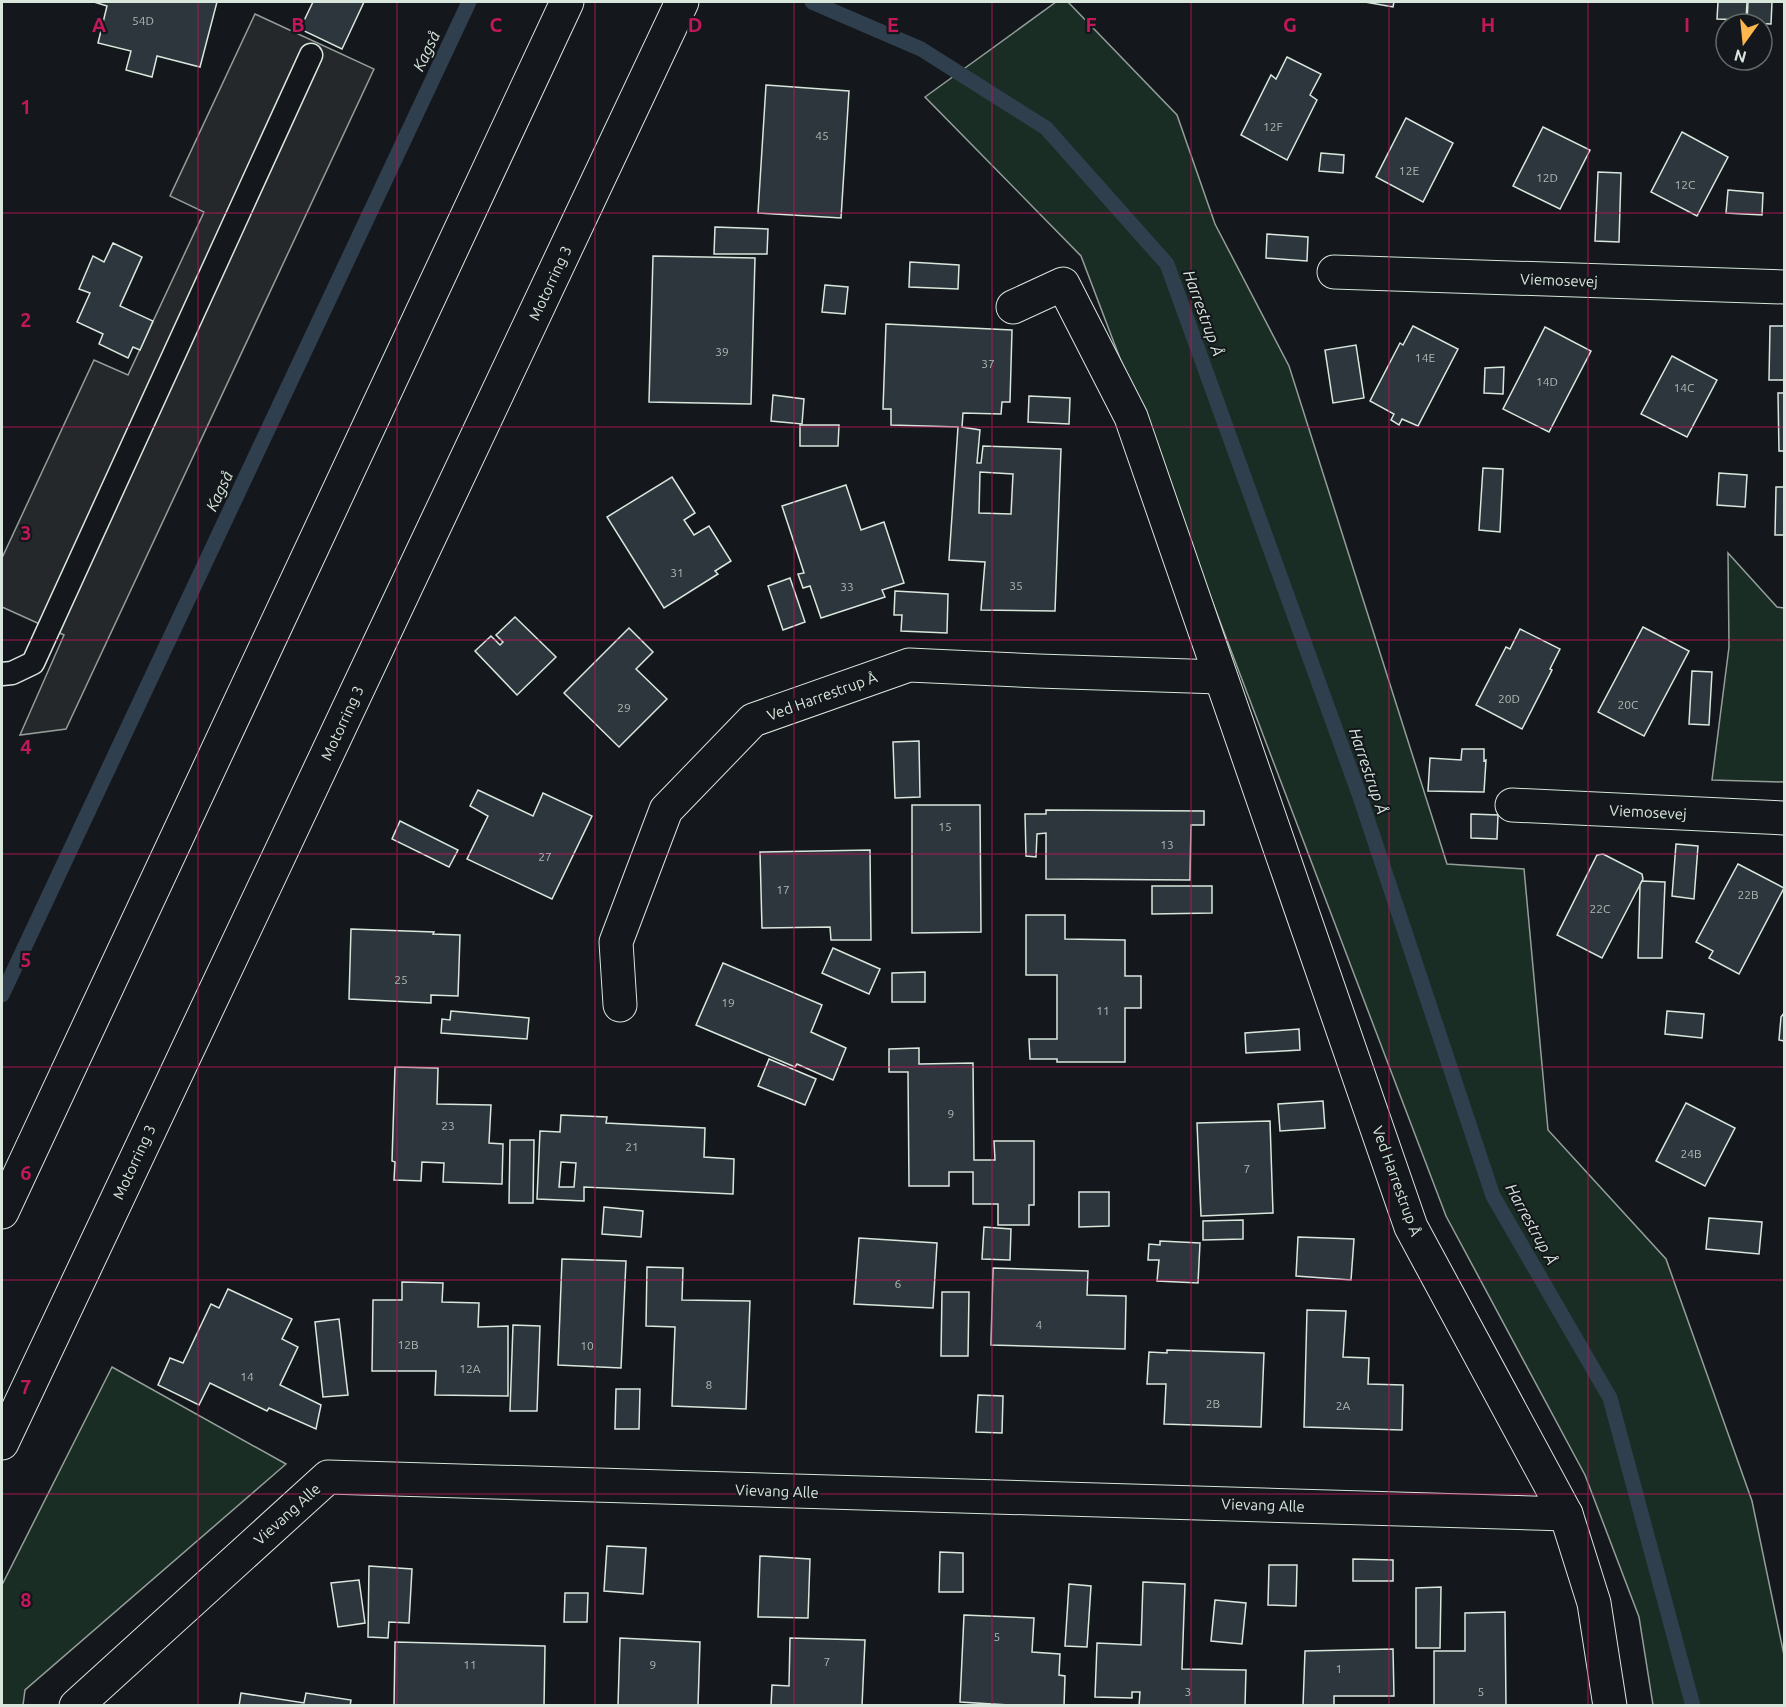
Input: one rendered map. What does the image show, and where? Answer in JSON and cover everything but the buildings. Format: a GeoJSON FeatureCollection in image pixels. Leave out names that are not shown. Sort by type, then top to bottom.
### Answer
{"type":"FeatureCollection","features":[{"type":"Feature","properties":{"kind":"main road"},"geometry":{"type":"LineString","coordinates":[[2,1212],[567,2]]}},
{"type":"Feature","properties":{"kind":"main road","name":"Motorring 3"},"geometry":{"type":"LineString","coordinates":[[2,1443],[682,2]]}},
{"type":"Feature","properties":{"kind":"main road","name":"Viemosevej"},"geometry":{"type":"LineString","coordinates":[[1334,272],[1785,287]]}},
{"type":"Feature","properties":{"kind":"main road","name":"Ved Harrestrup Å"},"geometry":{"type":"LineString","coordinates":[[1012,307],[1064,284],[1131,417],[1411,1227],[1566,1514],[1594,1603],[1610,1706]]}},
{"type":"Feature","properties":{"kind":"main road","name":"Ved Harrestrup Å"},"geometry":{"type":"LineString","coordinates":[[621,1005],[616,942],[666,810],[753,720],[909,665],[1220,677]]}},
{"type":"Feature","properties":{"kind":"main road","name":"Viemosevej"},"geometry":{"type":"LineString","coordinates":[[1512,805],[1785,818]]}},
{"type":"Feature","properties":{"kind":"main road","name":"Vievang Alle"},"geometry":{"type":"LineString","coordinates":[[76,1706],[328,1478],[1566,1514]]}},
{"type":"Feature","properties":{"kind":"lane"},"geometry":{"type":"LineString","coordinates":[[2,674],[12,674],[33,663],[312,55]]}},
{"type":"Feature","properties":{"kind":"green space"},"geometry":{"type":"Polygon","coordinates":[[[1056,2],[1068,2],[1177,115],[1215,224],[1289,366],[1447,864],[1524,869],[1548,1130],[1666,1259],[1752,1501],[1784,1655],[1784,1705],[1653,1705],[1639,1617],[1585,1475],[1446,1216],[1081,256],[925,97],[1056,2]]]}},
{"type":"Feature","properties":{"kind":"green space"},"geometry":{"type":"Polygon","coordinates":[[[1728,553],[1777,607],[1784,608],[1784,782],[1712,780],[1729,647],[1728,553]]]}},
{"type":"Feature","properties":{"kind":"green space"},"geometry":{"type":"Polygon","coordinates":[[[112,1367],[286,1464],[25,1690],[23,1705],[2,1705],[2,1585],[112,1367]]]}},
{"type":"Feature","properties":{"kind":"shaded area"},"geometry":{"type":"Polygon","coordinates":[[[255,14],[374,69],[66,729],[20,735],[64,635],[2,607],[2,558],[94,360],[128,375],[204,212],[170,196],[255,14]]]}},
{"type":"Feature","properties":{"kind":"waterway","name":"Kagså"},"geometry":{"type":"LineString","coordinates":[[2,995],[469,2]]}},
{"type":"Feature","properties":{"kind":"waterway","name":"Harrestrup Å"},"geometry":{"type":"LineString","coordinates":[[812,2],[921,49],[1046,128],[1167,264],[1359,794],[1493,1196],[1610,1398],[1693,1706]]}}]}
